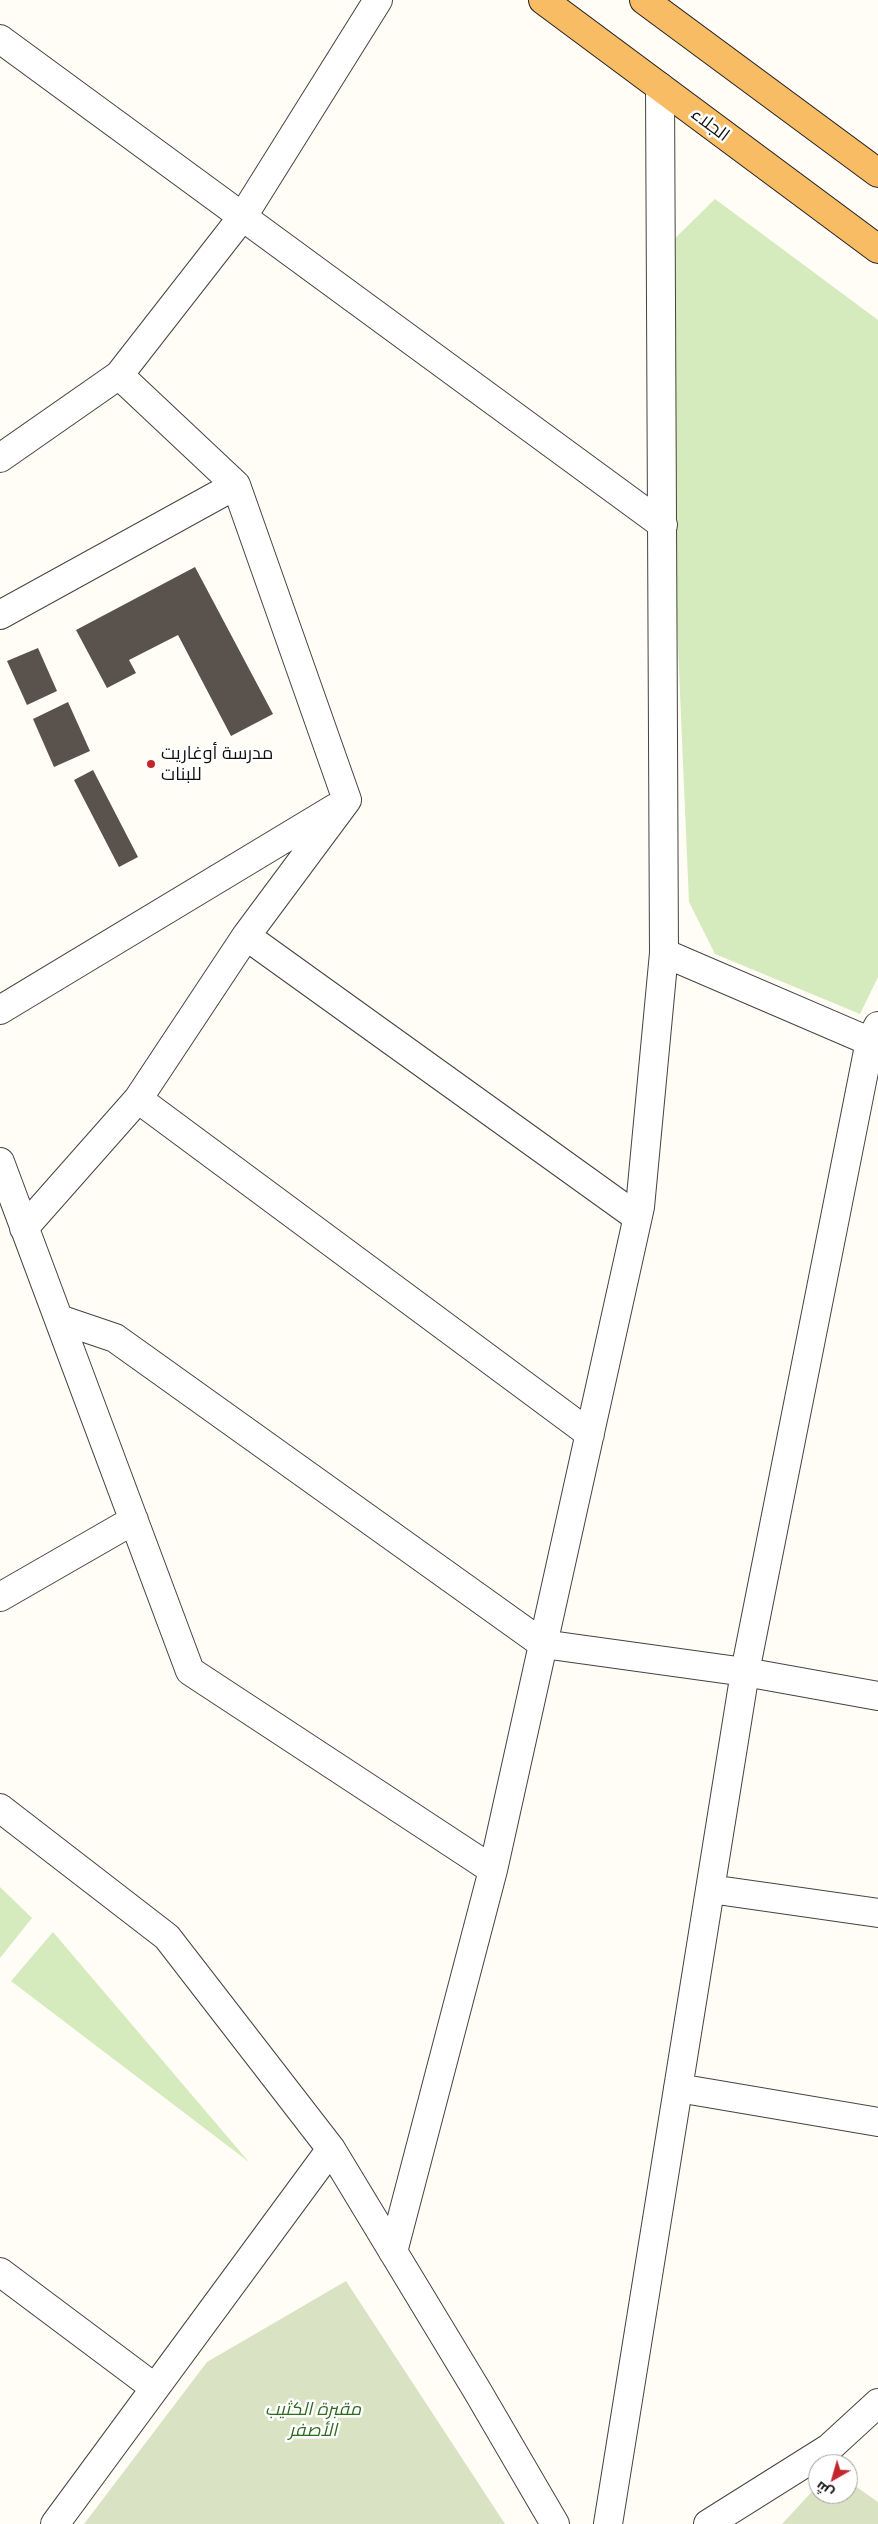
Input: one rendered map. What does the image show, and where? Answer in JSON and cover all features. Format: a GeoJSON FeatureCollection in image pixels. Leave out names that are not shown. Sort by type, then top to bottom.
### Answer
{"type":"FeatureCollection","features":[{"type":"Feature","properties":{"kind":"highway","name":"الجلاء"},"geometry":{"type":"LineString","coordinates":[[543,0],[878,249]]}},
{"type":"Feature","properties":{"kind":"highway"},"geometry":{"type":"LineString","coordinates":[[644,0],[878,173]]}},
{"type":"Feature","properties":{"kind":"street"},"geometry":{"type":"LineString","coordinates":[[0,458],[119,375],[243,216],[378,0]]}},
{"type":"Feature","properties":{"kind":"street"},"geometry":{"type":"LineString","coordinates":[[0,39],[663,525]]}},
{"type":"Feature","properties":{"kind":"street"},"geometry":{"type":"LineString","coordinates":[[393,2252],[493,1870],[637,1217],[664,953],[660,87]]}},
{"type":"Feature","properties":{"kind":"street"},"geometry":{"type":"LineString","coordinates":[[119,375],[236,485],[347,800]]}},
{"type":"Feature","properties":{"kind":"street"},"geometry":{"type":"LineString","coordinates":[[0,614],[236,485]]}},
{"type":"Feature","properties":{"kind":"street"},"geometry":{"type":"LineString","coordinates":[[24,1228],[138,1099],[246,936],[347,800]]}},
{"type":"Feature","properties":{"kind":"street"},"geometry":{"type":"LineString","coordinates":[[0,1010],[347,800]]}},
{"type":"Feature","properties":{"kind":"street"},"geometry":{"type":"LineString","coordinates":[[246,936],[637,1217]]}},
{"type":"Feature","properties":{"kind":"street"},"geometry":{"type":"LineString","coordinates":[[608,2524],[745,1672],[875,1037],[664,953]]}},
{"type":"Feature","properties":{"kind":"street"},"geometry":{"type":"LineString","coordinates":[[138,1099],[590,1434]]}},
{"type":"Feature","properties":{"kind":"street"},"geometry":{"type":"LineString","coordinates":[[0,1162],[190,1671],[493,1870]]}},
{"type":"Feature","properties":{"kind":"street"},"geometry":{"type":"LineString","coordinates":[[59,1319],[115,1338],[543,1644],[745,1672],[878,1696]]}},
{"type":"Feature","properties":{"kind":"street"},"geometry":{"type":"LineString","coordinates":[[0,1598],[134,1520]]}},
{"type":"Feature","properties":{"kind":"street"},"geometry":{"type":"LineString","coordinates":[[0,1808],[167,1937],[330,2149],[555,2524]]}},
{"type":"Feature","properties":{"kind":"street"},"geometry":{"type":"LineString","coordinates":[[710,1889],[878,1913]]}},
{"type":"Feature","properties":{"kind":"street"},"geometry":{"type":"LineString","coordinates":[[678,2088],[878,2122]]}},
{"type":"Feature","properties":{"kind":"street"},"geometry":{"type":"LineString","coordinates":[[54,2524],[330,2149]]}},
{"type":"Feature","properties":{"kind":"street"},"geometry":{"type":"LineString","coordinates":[[0,2272],[155,2388]]}},
{"type":"Feature","properties":{"kind":"street"},"geometry":{"type":"LineString","coordinates":[[708,2524],[829,2448],[878,2404]]}},
{"type":"Feature","properties":{"kind":"green space"},"geometry":{"type":"Polygon","coordinates":[[[715,199],[878,320],[878,977],[860,1014],[715,954],[689,902],[661,252],[715,199]]]}},
{"type":"Feature","properties":{"kind":"green space"},"geometry":{"type":"Polygon","coordinates":[[[0,1887],[32,1918],[0,1958],[0,1887]]]}},
{"type":"Feature","properties":{"kind":"green space"},"geometry":{"type":"Polygon","coordinates":[[[53,1932],[249,2162],[11,1981],[53,1932]]]}},
{"type":"Feature","properties":{"kind":"green space","name":"مقبرة الكثيب الأصفر"},"geometry":{"type":"Polygon","coordinates":[[[346,2281],[505,2524],[84,2524],[207,2362],[346,2281]]]}},
{"type":"Feature","properties":{"kind":"green space"},"geometry":{"type":"Polygon","coordinates":[[[858,2488],[878,2502],[878,2524],[782,2524],[808,2496],[808,2504],[858,2504],[858,2488]]]}},
{"type":"Feature","properties":{"kind":"building"},"geometry":{"type":"Polygon","coordinates":[[[195,567],[273,714],[231,736],[178,635],[129,660],[136,673],[107,688],[76,630],[195,567]]]}},
{"type":"Feature","properties":{"kind":"building"},"geometry":{"type":"Polygon","coordinates":[[[38,648],[57,691],[27,705],[7,661],[38,648]]]}},
{"type":"Feature","properties":{"kind":"building"},"geometry":{"type":"Polygon","coordinates":[[[68,702],[90,751],[54,767],[33,719],[68,702]]]}},
{"type":"Feature","properties":{"kind":"building"},"geometry":{"type":"Polygon","coordinates":[[[93,770],[138,857],[119,867],[74,780],[93,770]]]}},
{"type":"Feature","properties":{"kind":"place","name":"مدرسة أوغاريت للبنات"},"geometry":{"type":"Point","coordinates":[151,764]}}]}
